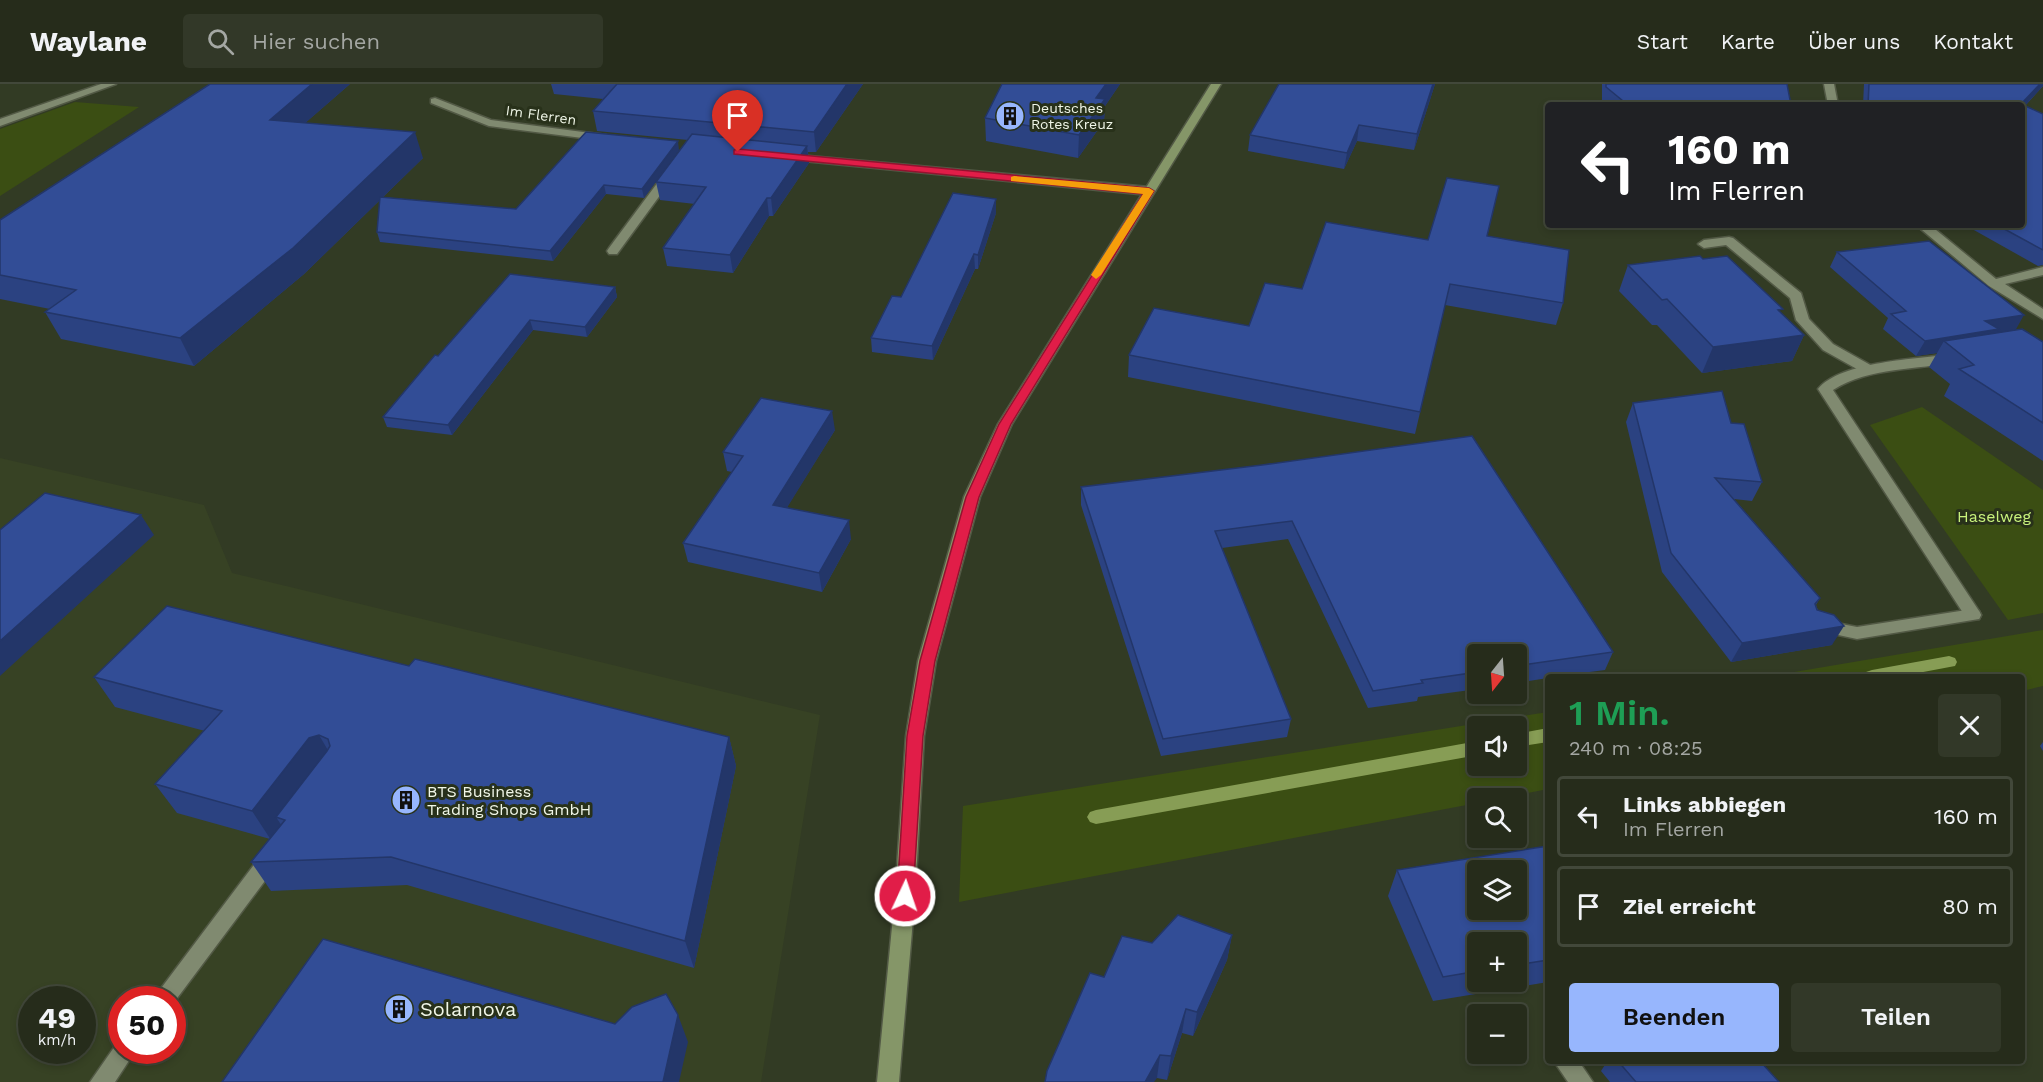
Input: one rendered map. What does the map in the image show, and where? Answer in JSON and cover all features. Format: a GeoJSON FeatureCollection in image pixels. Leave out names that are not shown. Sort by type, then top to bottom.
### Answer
{"type":"FeatureCollection","features":[{"type":"Feature","properties":{"kind":"main road"},"geometry":{"type":"LineString","coordinates":[[888,1082],[905,896],[915,736],[927,661],[972,497],[1005,424],[1216,84]]}},
{"type":"Feature","properties":{"kind":"street"},"geometry":{"type":"LineString","coordinates":[[0,123],[111,84]]}},
{"type":"Feature","properties":{"kind":"street"},"geometry":{"type":"LineString","coordinates":[[1829,84],[1832,102]]}},
{"type":"Feature","properties":{"kind":"street","name":"Im Flerren"},"geometry":{"type":"LineString","coordinates":[[435,101],[489,123],[622,140]]}},
{"type":"Feature","properties":{"kind":"street"},"geometry":{"type":"LineString","coordinates":[[773,155],[1149,191]]}},
{"type":"Feature","properties":{"kind":"street"},"geometry":{"type":"LineString","coordinates":[[613,250],[676,166]]}},
{"type":"Feature","properties":{"kind":"street"},"geometry":{"type":"LineString","coordinates":[[1926,228],[1994,283],[2043,315]]}},
{"type":"Feature","properties":{"kind":"street"},"geometry":{"type":"LineString","coordinates":[[1704,244],[1729,241],[1796,296],[1803,320],[1828,347],[1869,370]]}},
{"type":"Feature","properties":{"kind":"street"},"geometry":{"type":"LineString","coordinates":[[1994,283],[2043,271]]}},
{"type":"Feature","properties":{"kind":"street"},"geometry":{"type":"LineString","coordinates":[[1814,624],[1857,633],[1973,615],[1825,389],[1844,376],[1869,370],[1965,356]]}},
{"type":"Feature","properties":{"kind":"street"},"geometry":{"type":"LineString","coordinates":[[174,986],[284,841]]}},
{"type":"Feature","properties":{"kind":"street"},"geometry":{"type":"LineString","coordinates":[[101,1082],[114,1064]]}},
{"type":"Feature","properties":{"kind":"street"},"geometry":{"type":"LineString","coordinates":[[1567,1064],[1582,1082]]}},
{"type":"Feature","properties":{"kind":"shaded area"},"geometry":{"type":"Polygon","coordinates":[[[0,458],[204,505],[232,573],[820,715],[761,1082],[0,1082],[0,458]]]}},
{"type":"Feature","properties":{"kind":"green space"},"geometry":{"type":"Polygon","coordinates":[[[75,102],[139,107],[0,196],[0,129],[75,102]]]}},
{"type":"Feature","properties":{"kind":"green space","name":"Haselweg"},"geometry":{"type":"Polygon","coordinates":[[[1922,407],[2043,490],[2043,613],[2008,620],[1870,425],[1922,407]]]}},
{"type":"Feature","properties":{"kind":"green space"},"geometry":{"type":"Polygon","coordinates":[[[2043,630],[2043,686],[2025,690],[2025,674],[1782,674],[2043,630]]]}},
{"type":"Feature","properties":{"kind":"green space"},"geometry":{"type":"Polygon","coordinates":[[[1545,712],[1545,790],[1527,793],[1527,788],[1467,788],[1467,805],[959,902],[963,806],[1467,725],[1467,776],[1527,776],[1527,716],[1523,716],[1545,712]]]}},
{"type":"Feature","properties":{"kind":"building"},"geometry":{"type":"Polygon","coordinates":[[[210,84],[312,84],[270,120],[415,132],[293,248],[180,338],[45,312],[76,290],[0,275],[0,220],[210,84]]]}},
{"type":"Feature","properties":{"kind":"building"},"geometry":{"type":"Polygon","coordinates":[[[617,84],[847,84],[814,132],[593,111],[617,84]]]}},
{"type":"Feature","properties":{"kind":"building"},"geometry":{"type":"Polygon","coordinates":[[[1002,84],[1106,84],[1096,98],[1105,99],[1079,135],[985,118],[1002,84]]]}},
{"type":"Feature","properties":{"kind":"building"},"geometry":{"type":"Polygon","coordinates":[[[1279,84],[1433,84],[1417,134],[1359,125],[1347,153],[1250,135],[1279,84]]]}},
{"type":"Feature","properties":{"kind":"building"},"geometry":{"type":"Polygon","coordinates":[[[1606,84],[1787,84],[1790,102],[1624,102],[1606,87],[1606,84]]]}},
{"type":"Feature","properties":{"kind":"building"},"geometry":{"type":"Polygon","coordinates":[[[1869,84],[2040,84],[2023,102],[1868,102],[1869,84]]]}},
{"type":"Feature","properties":{"kind":"building"},"geometry":{"type":"Polygon","coordinates":[[[2025,106],[2043,114],[2043,250],[2003,228],[2025,228],[2025,106]]]}},
{"type":"Feature","properties":{"kind":"building"},"geometry":{"type":"Polygon","coordinates":[[[586,132],[678,141],[642,189],[604,185],[550,251],[377,232],[380,197],[516,209],[586,132]]]}},
{"type":"Feature","properties":{"kind":"building"},"geometry":{"type":"Polygon","coordinates":[[[692,134],[807,146],[771,198],[767,198],[730,255],[663,248],[706,187],[656,182],[692,134]]]}},
{"type":"Feature","properties":{"kind":"building"},"geometry":{"type":"Polygon","coordinates":[[[1447,178],[1499,186],[1487,236],[1569,250],[1563,303],[1450,284],[1420,412],[1129,355],[1154,308],[1249,326],[1265,283],[1302,289],[1326,222],[1428,240],[1447,178]]]}},
{"type":"Feature","properties":{"kind":"building"},"geometry":{"type":"Polygon","coordinates":[[[953,193],[996,199],[978,255],[974,254],[932,346],[871,338],[892,296],[901,297],[953,193]]]}},
{"type":"Feature","properties":{"kind":"building"},"geometry":{"type":"Polygon","coordinates":[[[1929,241],[2024,315],[1985,321],[1999,329],[1925,341],[1891,314],[1906,311],[1837,252],[1929,241]]]}},
{"type":"Feature","properties":{"kind":"building"},"geometry":{"type":"Polygon","coordinates":[[[1700,256],[1703,259],[1727,256],[1783,309],[1778,310],[1804,335],[1713,347],[1667,299],[1662,300],[1628,265],[1700,256]]]}},
{"type":"Feature","properties":{"kind":"building"},"geometry":{"type":"Polygon","coordinates":[[[510,274],[615,287],[585,327],[530,320],[448,425],[383,417],[435,355],[438,356],[510,274]]]}},
{"type":"Feature","properties":{"kind":"building"},"geometry":{"type":"Polygon","coordinates":[[[2022,329],[2043,342],[2043,423],[1959,369],[1974,365],[1944,341],[2022,329]]]}},
{"type":"Feature","properties":{"kind":"building"},"geometry":{"type":"Polygon","coordinates":[[[1722,391],[1731,423],[1744,424],[1762,482],[1715,478],[1820,598],[1815,604],[1817,610],[1834,615],[1844,626],[1742,643],[1671,553],[1633,403],[1722,391]]]}},
{"type":"Feature","properties":{"kind":"building"},"geometry":{"type":"Polygon","coordinates":[[[761,398],[832,411],[773,505],[849,520],[819,573],[683,543],[743,456],[723,452],[761,398]]]}},
{"type":"Feature","properties":{"kind":"building"},"geometry":{"type":"Polygon","coordinates":[[[1472,436],[1613,652],[1527,664],[1527,644],[1467,644],[1467,674],[1421,680],[1423,683],[1373,691],[1292,521],[1215,531],[1291,719],[1163,739],[1081,487],[1472,436]]]}},
{"type":"Feature","properties":{"kind":"building"},"geometry":{"type":"Polygon","coordinates":[[[45,493],[141,515],[0,641],[0,530],[45,493]]]}},
{"type":"Feature","properties":{"kind":"building"},"geometry":{"type":"Polygon","coordinates":[[[167,606],[409,666],[415,659],[729,737],[685,941],[391,857],[251,862],[285,820],[276,817],[327,751],[330,746],[328,739],[319,735],[309,738],[252,811],[155,784],[222,711],[94,677],[167,606]]]}},
{"type":"Feature","properties":{"kind":"building"},"geometry":{"type":"Polygon","coordinates":[[[1545,846],[1545,960],[1527,963],[1527,932],[1467,932],[1467,973],[1443,977],[1397,870],[1545,846]]]}},
{"type":"Feature","properties":{"kind":"building"},"geometry":{"type":"Polygon","coordinates":[[[1178,915],[1232,935],[1197,1012],[1186,1009],[1171,1056],[1160,1055],[1145,1082],[1045,1082],[1047,1071],[1090,973],[1104,977],[1122,936],[1152,943],[1178,915]]]}},
{"type":"Feature","properties":{"kind":"building","name":"Solarnova"},"geometry":{"type":"Polygon","coordinates":[[[323,939],[615,1024],[632,1007],[666,994],[678,1015],[663,1082],[222,1082],[323,939]]]}},
{"type":"Feature","properties":{"kind":"building"},"geometry":{"type":"Polygon","coordinates":[[[1620,1064],[1763,1064],[1779,1082],[1636,1082],[1620,1064]]]}},
{"type":"Feature","properties":{"kind":"waterway"},"geometry":{"type":"LineString","coordinates":[[1883,674],[1949,662]]}},
{"type":"Feature","properties":{"kind":"waterway"},"geometry":{"type":"LineString","coordinates":[[1527,739],[1545,736]]}},
{"type":"Feature","properties":{"kind":"waterway"},"geometry":{"type":"LineString","coordinates":[[1096,817],[1467,750]]}},
{"type":"Feature","properties":{"kind":"slow traffic"},"geometry":{"type":"LineString","coordinates":[[1014,179],[1149,191],[1096,275]]}},
{"type":"Feature","properties":{"kind":"place","name":"Deutsches Rotes Kreuz"},"geometry":{"type":"Point","coordinates":[1010,116]}},
{"type":"Feature","properties":{"kind":"place","name":"BTS Business Trading Shops GmbH"},"geometry":{"type":"Point","coordinates":[406,800]}},
{"type":"Feature","properties":{"kind":"place","name":"Solarnova"},"geometry":{"type":"Point","coordinates":[399,1009]}},
{"type":"Feature","properties":{"kind":"route"},"geometry":{"type":"LineString","coordinates":[[738,152],[1149,191],[1005,424],[972,497],[927,661],[915,736],[905,896]]}}]}
